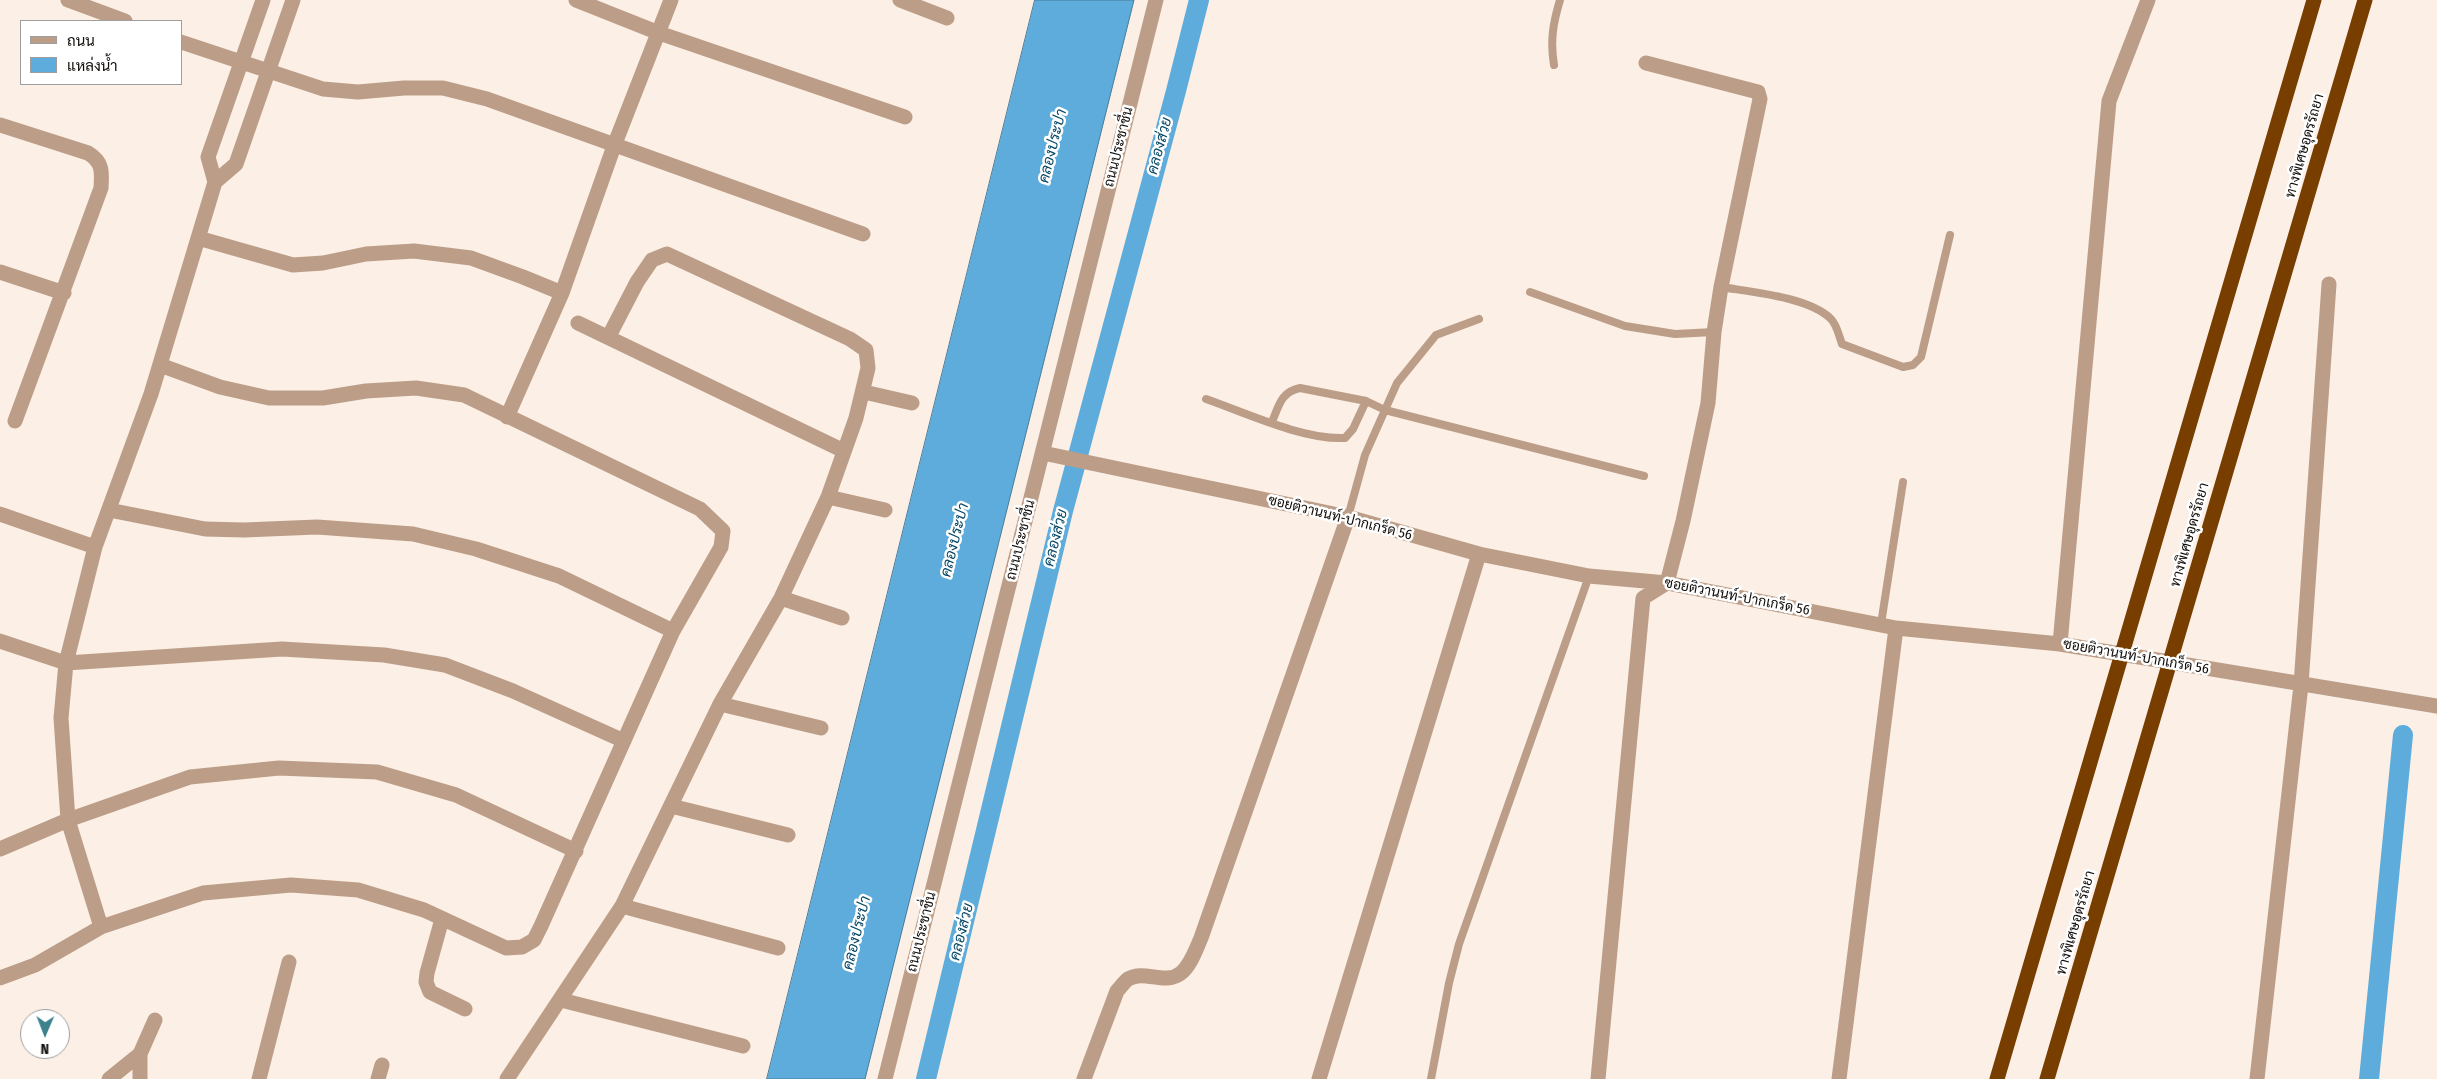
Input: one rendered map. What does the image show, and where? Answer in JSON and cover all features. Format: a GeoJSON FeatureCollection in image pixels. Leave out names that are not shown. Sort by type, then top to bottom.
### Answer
{"type":"FeatureCollection","features":[{"type":"Feature","properties":{"kind":"highway"},"geometry":{"type":"LineString","coordinates":[[1997,1079],[2314,0]]}},
{"type":"Feature","properties":{"kind":"highway","name":"ทางพิเศษอุดรรัถยา"},"geometry":{"type":"LineString","coordinates":[[2047,1079],[2365,0]]}},
{"type":"Feature","properties":{"kind":"street"},"geometry":{"type":"LineString","coordinates":[[68,0],[122,20]]}},
{"type":"Feature","properties":{"kind":"street"},"geometry":{"type":"LineString","coordinates":[[101,927],[68,820],[61,718],[66,663],[95,547],[160,365],[214,182],[208,157],[263,0]]}},
{"type":"Feature","properties":{"kind":"street"},"geometry":{"type":"LineString","coordinates":[[214,182],[236,164],[292,0]]}},
{"type":"Feature","properties":{"kind":"street"},"geometry":{"type":"LineString","coordinates":[[576,0],[659,33],[905,117]]}},
{"type":"Feature","properties":{"kind":"street"},"geometry":{"type":"LineString","coordinates":[[507,417],[562,293],[614,146],[671,0]]}},
{"type":"Feature","properties":{"kind":"street"},"geometry":{"type":"LineString","coordinates":[[900,0],[947,18]]}},
{"type":"Feature","properties":{"kind":"street","name":"ถนนประชาชื่น"},"geometry":{"type":"LineString","coordinates":[[885,1079],[1156,0]]}},
{"type":"Feature","properties":{"kind":"street"},"geometry":{"type":"LineString","coordinates":[[2060,644],[2109,101],[2148,0]]}},
{"type":"Feature","properties":{"kind":"street"},"geometry":{"type":"LineString","coordinates":[[182,42],[323,89],[358,92],[404,88],[443,88],[487,100],[863,234]]}},
{"type":"Feature","properties":{"kind":"street"},"geometry":{"type":"LineString","coordinates":[[1598,1079],[1642,598],[1667,583],[1683,521],[1708,403],[1714,332],[1721,287],[1760,99],[1758,92],[1646,63]]}},
{"type":"Feature","properties":{"kind":"street"},"geometry":{"type":"LineString","coordinates":[[0,125],[88,153],[97,159],[102,169],[102,188],[15,421]]}},
{"type":"Feature","properties":{"kind":"street"},"geometry":{"type":"LineString","coordinates":[[198,238],[293,265],[323,263],[366,254],[414,251],[471,258],[562,293]]}},
{"type":"Feature","properties":{"kind":"street"},"geometry":{"type":"LineString","coordinates":[[507,1079],[622,906],[720,704],[781,598],[828,497],[864,392],[868,368],[866,350],[850,339],[667,254],[652,260],[637,282],[609,336]]}},
{"type":"Feature","properties":{"kind":"street"},"geometry":{"type":"LineString","coordinates":[[0,272],[64,293]]}},
{"type":"Feature","properties":{"kind":"street"},"geometry":{"type":"LineString","coordinates":[[2257,1079],[2301,685],[2329,284]]}},
{"type":"Feature","properties":{"kind":"street"},"geometry":{"type":"LineString","coordinates":[[578,323],[609,336],[844,451]]}},
{"type":"Feature","properties":{"kind":"street"},"geometry":{"type":"LineString","coordinates":[[0,978],[35,965],[101,927],[203,892],[291,885],[358,890],[424,910],[506,948],[522,947],[534,940],[576,851],[673,632],[721,547],[723,531],[700,509],[464,395],[416,388],[366,391],[323,398],[269,398],[220,387],[160,365]]}},
{"type":"Feature","properties":{"kind":"street"},"geometry":{"type":"LineString","coordinates":[[864,392],[912,403]]}},
{"type":"Feature","properties":{"kind":"street","name":"ซอยติวานนท์-ปากเกร็ด 56"},"geometry":{"type":"LineString","coordinates":[[1043,453],[1066,456],[1348,518],[1479,554],[1589,576],[1667,583],[1896,628],[2060,644],[2437,706]]}},
{"type":"Feature","properties":{"kind":"street"},"geometry":{"type":"LineString","coordinates":[[828,497],[885,510]]}},
{"type":"Feature","properties":{"kind":"street"},"geometry":{"type":"LineString","coordinates":[[108,510],[205,529],[244,530],[317,527],[413,534],[476,548],[559,576],[673,632]]}},
{"type":"Feature","properties":{"kind":"street"},"geometry":{"type":"LineString","coordinates":[[0,514],[95,547]]}},
{"type":"Feature","properties":{"kind":"street"},"geometry":{"type":"LineString","coordinates":[[1084,1079],[1117,991],[1127,980],[1138,976],[1171,980],[1182,972],[1201,938],[1348,518]]}},
{"type":"Feature","properties":{"kind":"street"},"geometry":{"type":"LineString","coordinates":[[1319,1079],[1479,554]]}},
{"type":"Feature","properties":{"kind":"street"},"geometry":{"type":"LineString","coordinates":[[781,598],[842,618]]}},
{"type":"Feature","properties":{"kind":"street"},"geometry":{"type":"LineString","coordinates":[[1838,1079],[1896,628]]}},
{"type":"Feature","properties":{"kind":"street"},"geometry":{"type":"LineString","coordinates":[[0,641],[66,663],[282,649],[384,655],[445,666],[513,691],[624,741]]}},
{"type":"Feature","properties":{"kind":"street"},"geometry":{"type":"LineString","coordinates":[[720,704],[821,728]]}},
{"type":"Feature","properties":{"kind":"street"},"geometry":{"type":"LineString","coordinates":[[0,849],[68,820],[190,777],[280,768],[376,772],[456,795],[576,851]]}},
{"type":"Feature","properties":{"kind":"street"},"geometry":{"type":"LineString","coordinates":[[671,806],[788,835]]}},
{"type":"Feature","properties":{"kind":"street"},"geometry":{"type":"LineString","coordinates":[[622,906],[778,948]]}},
{"type":"Feature","properties":{"kind":"street"},"geometry":{"type":"LineString","coordinates":[[442,919],[426,982],[430,992],[465,1009]]}},
{"type":"Feature","properties":{"kind":"street"},"geometry":{"type":"LineString","coordinates":[[259,1079],[289,962]]}},
{"type":"Feature","properties":{"kind":"street"},"geometry":{"type":"LineString","coordinates":[[561,1000],[743,1046]]}},
{"type":"Feature","properties":{"kind":"street"},"geometry":{"type":"LineString","coordinates":[[140,1079],[140,1054],[155,1020]]}},
{"type":"Feature","properties":{"kind":"street"},"geometry":{"type":"LineString","coordinates":[[109,1079],[140,1054]]}},
{"type":"Feature","properties":{"kind":"lane"},"geometry":{"type":"LineString","coordinates":[[1554,65],[1551,46],[1552,26],[1560,0]]}},
{"type":"Feature","properties":{"kind":"lane"},"geometry":{"type":"LineString","coordinates":[[1721,287],[1793,300],[1821,311],[1833,321],[1842,344],[1903,367],[1913,364],[1921,357],[1950,235]]}},
{"type":"Feature","properties":{"kind":"lane"},"geometry":{"type":"LineString","coordinates":[[1530,292],[1625,326],[1675,334],[1714,332]]}},
{"type":"Feature","properties":{"kind":"lane"},"geometry":{"type":"LineString","coordinates":[[1348,518],[1365,455],[1397,383],[1436,335],[1480,319]]}},
{"type":"Feature","properties":{"kind":"lane"},"geometry":{"type":"LineString","coordinates":[[1272,422],[1282,397],[1300,388],[1366,401],[1385,410],[1644,476]]}},
{"type":"Feature","properties":{"kind":"lane"},"geometry":{"type":"LineString","coordinates":[[1206,399],[1306,433],[1332,439],[1345,438],[1354,429],[1366,401]]}},
{"type":"Feature","properties":{"kind":"lane"},"geometry":{"type":"LineString","coordinates":[[1881,624],[1903,482]]}},
{"type":"Feature","properties":{"kind":"lane"},"geometry":{"type":"LineString","coordinates":[[1431,1079],[1449,983],[1459,944],[1589,576]]}},
{"type":"Feature","properties":{"kind":"water","name":"คลองประปา"},"geometry":{"type":"Polygon","coordinates":[[[1035,0],[1134,0],[865,1079],[767,1079],[1035,0]]]}},
{"type":"Feature","properties":{"kind":"waterway","name":"คลองส่วย"},"geometry":{"type":"LineString","coordinates":[[926,1079],[1063,511],[1199,0]]}},
{"type":"Feature","properties":{"kind":"waterway"},"geometry":{"type":"LineString","coordinates":[[2369,1079],[2403,735]]}}]}
